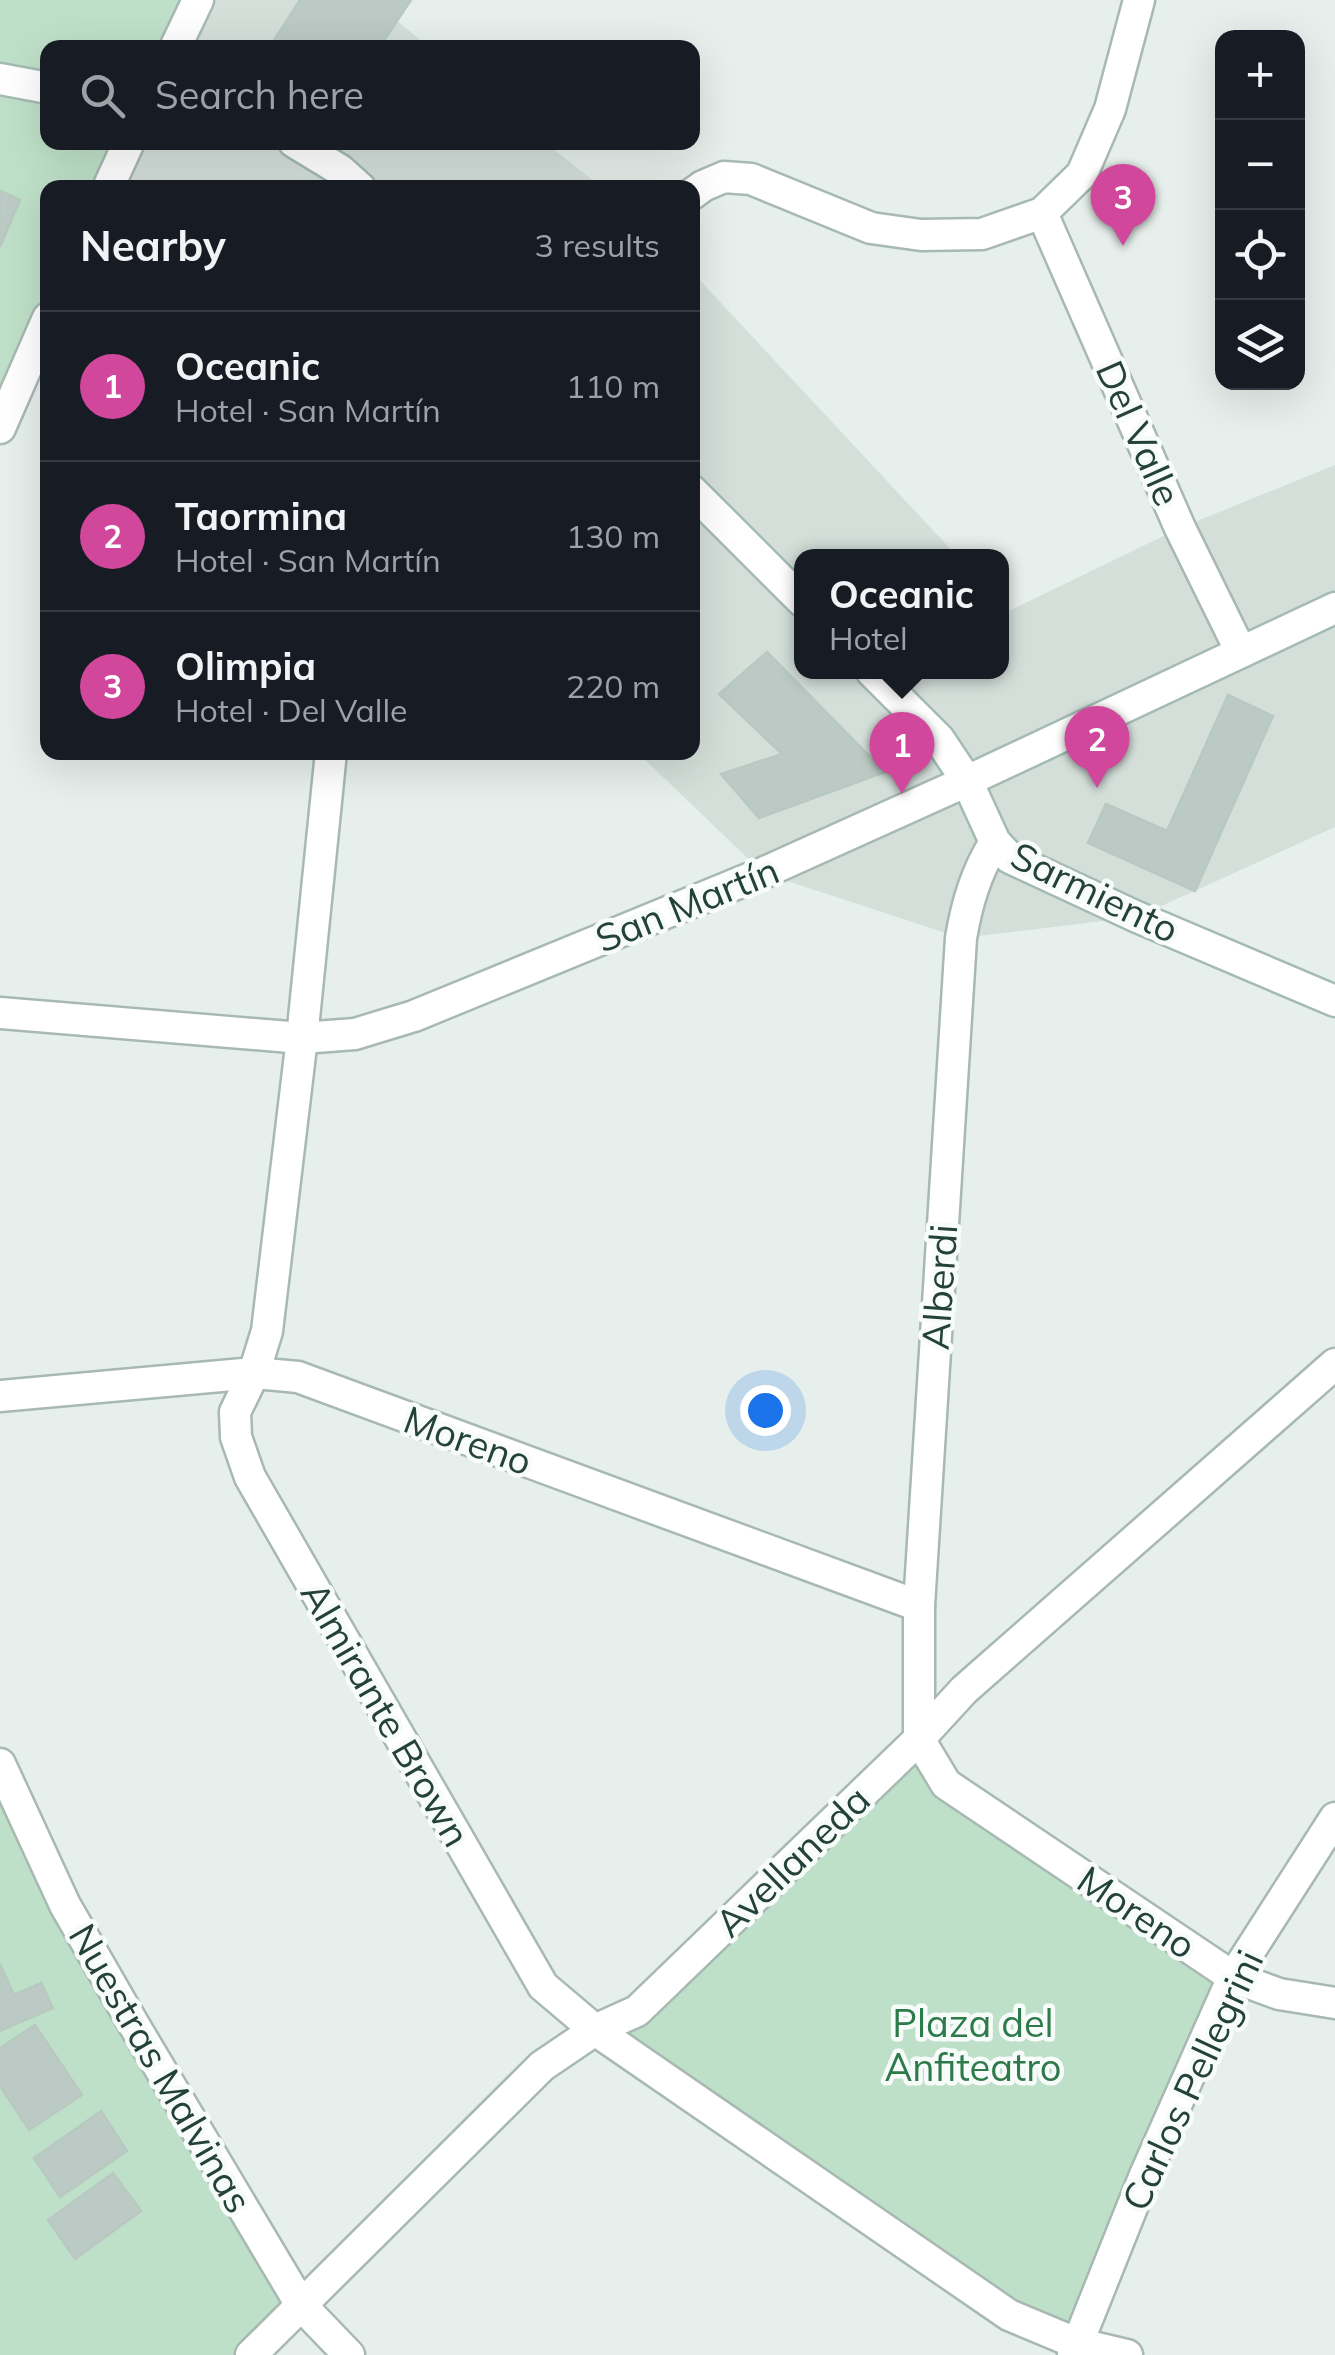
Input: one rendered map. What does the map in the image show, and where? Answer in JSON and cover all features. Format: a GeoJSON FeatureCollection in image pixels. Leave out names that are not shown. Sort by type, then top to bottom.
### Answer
{"type":"FeatureCollection","features":[{"type":"Feature","properties":{"kind":"street"},"geometry":{"type":"LineString","coordinates":[[179,40],[198,0]]}},
{"type":"Feature","properties":{"kind":"street"},"geometry":{"type":"LineString","coordinates":[[700,188],[724,178],[750,179],[871,228],[921,236],[982,234],[1042,213],[1082,174],[1110,110],[1138,0]]}},
{"type":"Feature","properties":{"kind":"street"},"geometry":{"type":"LineString","coordinates":[[0,79],[40,86]]}},
{"type":"Feature","properties":{"kind":"street"},"geometry":{"type":"LineString","coordinates":[[112,180],[126,150]]}},
{"type":"Feature","properties":{"kind":"street"},"geometry":{"type":"LineString","coordinates":[[307,150],[351,180]]}},
{"type":"Feature","properties":{"kind":"street","name":"Del Valle"},"geometry":{"type":"LineString","coordinates":[[1042,213],[1180,528],[1241,652]]}},
{"type":"Feature","properties":{"kind":"street"},"geometry":{"type":"LineString","coordinates":[[0,428],[40,336]]}},
{"type":"Feature","properties":{"kind":"street"},"geometry":{"type":"LineString","coordinates":[[700,499],[794,594]]}},
{"type":"Feature","properties":{"kind":"street","name":"San Martín"},"geometry":{"type":"LineString","coordinates":[[0,1013],[302,1038],[355,1034],[414,1016],[763,873],[968,782],[1335,608]]}},
{"type":"Feature","properties":{"kind":"street","name":"Sarmiento"},"geometry":{"type":"LineString","coordinates":[[879,679],[939,739],[968,782],[995,842],[1010,858],[1335,1001]]}},
{"type":"Feature","properties":{"kind":"street","name":"Almirante Brown"},"geometry":{"type":"LineString","coordinates":[[331,760],[267,1331],[254,1373],[235,1412],[236,1437],[250,1477],[543,1986],[595,2030],[1008,2315],[1075,2349],[1127,2355]]}},
{"type":"Feature","properties":{"kind":"street","name":"Alberdi"},"geometry":{"type":"LineString","coordinates":[[919,1739],[919,1606],[961,938],[967,902],[995,842]]}},
{"type":"Feature","properties":{"kind":"street","name":"Avellaneda"},"geometry":{"type":"LineString","coordinates":[[250,2355],[542,2066],[595,2030],[636,2011],[919,1739],[964,1690],[1335,1364]]}},
{"type":"Feature","properties":{"kind":"street","name":"Moreno"},"geometry":{"type":"LineString","coordinates":[[0,1396],[254,1373],[298,1377],[919,1606]]}},
{"type":"Feature","properties":{"kind":"street","name":"Moreno"},"geometry":{"type":"LineString","coordinates":[[919,1739],[946,1784],[1233,1977],[1279,1994],[1335,2003]]}},
{"type":"Feature","properties":{"kind":"street","name":"Nuestras Malvinas"},"geometry":{"type":"LineString","coordinates":[[0,1764],[65,1905],[134,2025],[302,2305],[349,2355]]}},
{"type":"Feature","properties":{"kind":"street","name":"Carlos Pellegrini"},"geometry":{"type":"LineString","coordinates":[[1075,2349],[1145,2175],[1233,1977],[1335,1818]]}},
{"type":"Feature","properties":{"kind":"shaded area"},"geometry":{"type":"Polygon","coordinates":[[[198,0],[371,0],[420,40],[179,40],[198,0]]]}},
{"type":"Feature","properties":{"kind":"shaded area"},"geometry":{"type":"Polygon","coordinates":[[[125,150],[555,150],[592,180],[112,180],[125,150]]]}},
{"type":"Feature","properties":{"kind":"shaded area"},"geometry":{"type":"Polygon","coordinates":[[[700,281],[950,549],[794,549],[794,679],[1009,679],[1009,611],[1180,528],[1335,465],[1335,827],[1137,917],[961,938],[763,873],[645,760],[700,760],[700,281]]]}},
{"type":"Feature","properties":{"kind":"green space"},"geometry":{"type":"Polygon","coordinates":[[[0,0],[201,0],[181,40],[40,40],[40,150],[126,150],[111,180],[40,180],[40,334],[0,428],[0,0]]]}},
{"type":"Feature","properties":{"kind":"green space","name":"Plaza del Anfiteatro"},"geometry":{"type":"Polygon","coordinates":[[[919,1739],[946,1784],[1233,1977],[1076,2343],[595,2030],[919,1739]]]}},
{"type":"Feature","properties":{"kind":"green space"},"geometry":{"type":"Polygon","coordinates":[[[0,1764],[301,2305],[251,2355],[0,2355],[0,1764]]]}},
{"type":"Feature","properties":{"kind":"building"},"geometry":{"type":"Polygon","coordinates":[[[300,0],[411,0],[384,40],[274,40],[300,0]]]}},
{"type":"Feature","properties":{"kind":"building"},"geometry":{"type":"Polygon","coordinates":[[[0,191],[20,200],[0,247],[0,191]]]}},
{"type":"Feature","properties":{"kind":"building"},"geometry":{"type":"Polygon","coordinates":[[[767,652],[885,772],[759,818],[721,774],[782,754],[719,694],[767,652]]]}},
{"type":"Feature","properties":{"kind":"building"},"geometry":{"type":"Polygon","coordinates":[[[1228,695],[1273,716],[1195,891],[1088,843],[1106,804],[1167,831],[1228,695]]]}},
{"type":"Feature","properties":{"kind":"building"},"geometry":{"type":"Polygon","coordinates":[[[0,1964],[14,1995],[41,1983],[53,2008],[0,2031],[0,1964]]]}},
{"type":"Feature","properties":{"kind":"building"},"geometry":{"type":"Polygon","coordinates":[[[35,2025],[82,2095],[29,2130],[0,2086],[0,2048],[35,2025]]]}},
{"type":"Feature","properties":{"kind":"building"},"geometry":{"type":"Polygon","coordinates":[[[101,2111],[127,2151],[60,2197],[34,2158],[101,2111]]]}},
{"type":"Feature","properties":{"kind":"building"},"geometry":{"type":"Polygon","coordinates":[[[113,2173],[141,2211],[75,2259],[48,2220],[113,2173]]]}},
{"type":"Feature","properties":{"kind":"place","name":"Olimpia"},"geometry":{"type":"Point","coordinates":[1123,246]}},
{"type":"Feature","properties":{"kind":"place","name":"Taormina"},"geometry":{"type":"Point","coordinates":[1097,788]}},
{"type":"Feature","properties":{"kind":"place","name":"Oceanic"},"geometry":{"type":"Point","coordinates":[902,794]}}]}
